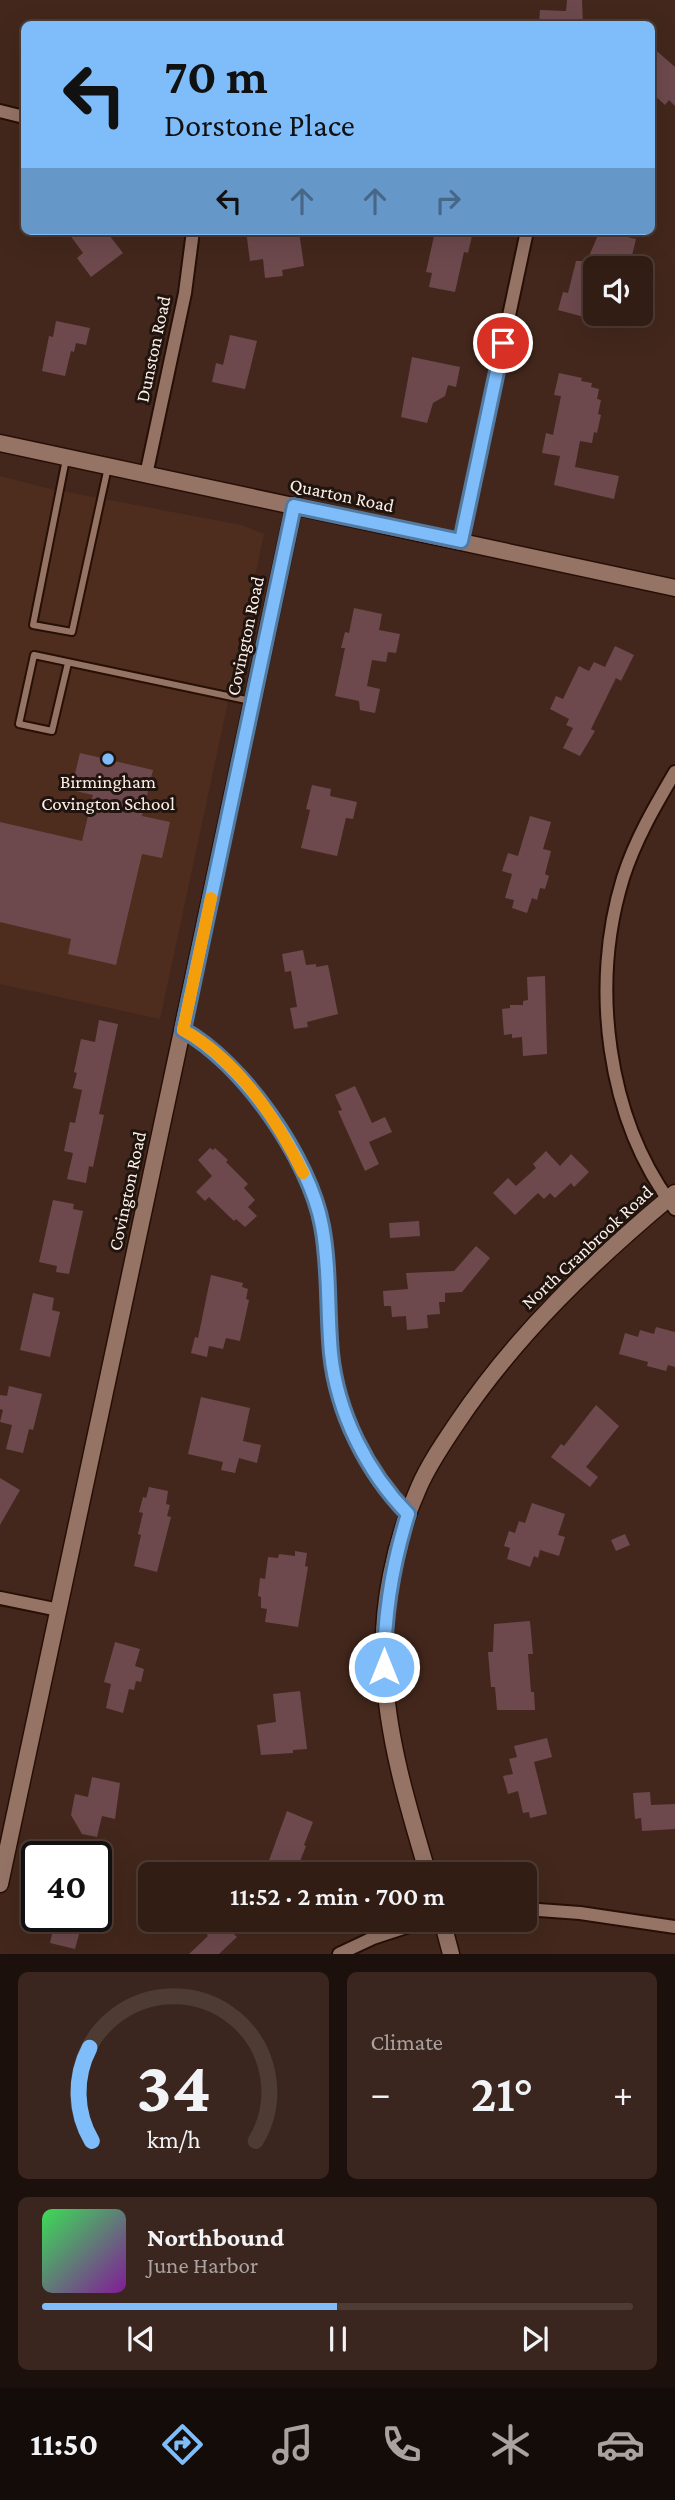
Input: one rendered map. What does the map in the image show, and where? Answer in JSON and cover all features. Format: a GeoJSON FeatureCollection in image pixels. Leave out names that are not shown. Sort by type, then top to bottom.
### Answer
{"type":"FeatureCollection","features":[{"type":"Feature","properties":{"kind":"street"},"geometry":{"type":"LineString","coordinates":[[0,111],[21,116]]}},
{"type":"Feature","properties":{"kind":"street","name":"Dunston Road"},"geometry":{"type":"LineString","coordinates":[[146,475],[185,292],[192,235]]}},
{"type":"Feature","properties":{"kind":"street"},"geometry":{"type":"LineString","coordinates":[[461,541],[526,235]]}},
{"type":"Feature","properties":{"kind":"street","name":"Quarton Road"},"geometry":{"type":"LineString","coordinates":[[0,443],[675,588]]}},
{"type":"Feature","properties":{"kind":"street","name":"Covington Road"},"geometry":{"type":"LineString","coordinates":[[0,1884],[294,506]]}},
{"type":"Feature","properties":{"kind":"street"},"geometry":{"type":"LineString","coordinates":[[673,1201],[645,1160],[618,1084],[611,1046],[608,981],[612,925],[623,877],[640,833],[675,772]]}},
{"type":"Feature","properties":{"kind":"street"},"geometry":{"type":"LineString","coordinates":[[183,1030],[214,1050],[239,1076],[279,1127],[304,1175],[322,1222],[329,1273],[331,1354],[345,1415],[358,1445],[382,1485],[408,1514]]}},
{"type":"Feature","properties":{"kind":"street","name":"North Cranbrook Road"},"geometry":{"type":"LineString","coordinates":[[425,1862],[390,1727],[384,1667],[384,1634],[389,1590],[396,1553],[408,1514],[440,1449],[505,1358],[575,1282],[673,1201]]}},
{"type":"Feature","properties":{"kind":"street"},"geometry":{"type":"LineString","coordinates":[[0,1598],[59,1610]]}},
{"type":"Feature","properties":{"kind":"street"},"geometry":{"type":"LineString","coordinates":[[537,1910],[580,1913],[675,1927]]}},
{"type":"Feature","properties":{"kind":"street"},"geometry":{"type":"LineString","coordinates":[[339,1954],[391,1932]]}},
{"type":"Feature","properties":{"kind":"street"},"geometry":{"type":"LineString","coordinates":[[445,1932],[451,1954]]}},
{"type":"Feature","properties":{"kind":"lane"},"geometry":{"type":"LineString","coordinates":[[67,457],[33,625],[72,632],[108,466]]}},
{"type":"Feature","properties":{"kind":"lane"},"geometry":{"type":"LineString","coordinates":[[68,663],[52,731],[19,724],[34,655],[253,701]]}},
{"type":"Feature","properties":{"kind":"shaded area","name":"Birmingham Covington School"},"geometry":{"type":"Polygon","coordinates":[[[0,476],[46,488],[241,525],[264,534],[160,1019],[0,984],[0,476]]]}},
{"type":"Feature","properties":{"kind":"building"},"geometry":{"type":"Polygon","coordinates":[[[567,0],[582,0],[583,21],[539,21],[540,10],[566,11],[567,0]]]}},
{"type":"Feature","properties":{"kind":"building"},"geometry":{"type":"Polygon","coordinates":[[[655,50],[675,67],[675,106],[669,100],[665,105],[655,96],[655,50]]]}},
{"type":"Feature","properties":{"kind":"building"},"geometry":{"type":"Polygon","coordinates":[[[70,235],[109,235],[123,253],[91,277],[77,258],[83,253],[70,235]]]}},
{"type":"Feature","properties":{"kind":"building"},"geometry":{"type":"Polygon","coordinates":[[[247,235],[300,235],[304,266],[282,270],[283,276],[265,278],[263,259],[250,261],[247,235]]]}},
{"type":"Feature","properties":{"kind":"building"},"geometry":{"type":"Polygon","coordinates":[[[598,235],[618,235],[636,239],[632,256],[589,256],[598,235]]]}},
{"type":"Feature","properties":{"kind":"building"},"geometry":{"type":"Polygon","coordinates":[[[434,236],[472,236],[468,253],[464,252],[455,292],[429,287],[432,273],[426,272],[434,236]]]}},
{"type":"Feature","properties":{"kind":"building"},"geometry":{"type":"Polygon","coordinates":[[[576,261],[583,261],[583,317],[558,310],[563,292],[568,293],[576,261]]]}},
{"type":"Feature","properties":{"kind":"building"},"geometry":{"type":"Polygon","coordinates":[[[56,321],[90,328],[86,345],[76,343],[74,352],[71,351],[65,376],[42,371],[49,336],[53,337],[56,321]]]}},
{"type":"Feature","properties":{"kind":"building"},"geometry":{"type":"Polygon","coordinates":[[[230,335],[257,341],[245,389],[212,382],[216,363],[223,365],[230,335]]]}},
{"type":"Feature","properties":{"kind":"building"},"geometry":{"type":"Polygon","coordinates":[[[412,357],[460,367],[456,387],[448,385],[445,396],[433,403],[427,423],[401,417],[412,357]]]}},
{"type":"Feature","properties":{"kind":"building"},"geometry":{"type":"Polygon","coordinates":[[[559,373],[582,378],[581,381],[592,383],[591,387],[599,389],[597,399],[601,400],[598,414],[601,415],[597,433],[594,432],[592,443],[580,441],[575,467],[619,476],[614,499],[554,485],[560,456],[542,453],[546,433],[553,435],[561,396],[554,395],[559,373]]]}},
{"type":"Feature","properties":{"kind":"building"},"geometry":{"type":"Polygon","coordinates":[[[354,608],[382,614],[379,630],[400,634],[396,653],[388,652],[386,662],[372,660],[367,686],[380,689],[375,713],[360,710],[359,701],[335,696],[345,648],[341,648],[345,632],[349,633],[354,608]]]}},
{"type":"Feature","properties":{"kind":"building"},"geometry":{"type":"Polygon","coordinates":[[[615,646],[634,655],[621,681],[616,678],[591,729],[595,731],[580,756],[563,748],[573,728],[566,725],[569,719],[550,709],[556,696],[563,699],[579,666],[589,671],[594,662],[605,667],[615,646]]]}},
{"type":"Feature","properties":{"kind":"building"},"geometry":{"type":"Polygon","coordinates":[[[80,753],[153,770],[142,816],[170,822],[162,858],[142,854],[116,965],[68,954],[71,939],[0,922],[0,822],[82,841],[93,795],[71,790],[80,753]]]}},
{"type":"Feature","properties":{"kind":"building"},"geometry":{"type":"Polygon","coordinates":[[[312,785],[331,789],[330,796],[357,802],[353,819],[346,818],[337,856],[301,848],[310,810],[306,809],[312,785]]]}},
{"type":"Feature","properties":{"kind":"building"},"geometry":{"type":"Polygon","coordinates":[[[530,816],[551,822],[543,849],[551,851],[545,874],[549,876],[545,889],[540,888],[537,900],[532,898],[527,913],[512,908],[514,900],[505,898],[512,874],[502,871],[508,853],[518,856],[530,816]]]}},
{"type":"Feature","properties":{"kind":"building"},"geometry":{"type":"Polygon","coordinates":[[[303,950],[306,965],[328,965],[338,1014],[307,1022],[308,1027],[294,1029],[290,1008],[297,1007],[291,971],[285,972],[282,954],[303,950]]]}},
{"type":"Feature","properties":{"kind":"building"},"geometry":{"type":"Polygon","coordinates":[[[545,976],[547,1054],[523,1056],[522,1037],[504,1035],[502,1009],[510,1008],[510,1005],[523,1005],[523,1001],[528,1000],[527,977],[545,976]]]}},
{"type":"Feature","properties":{"kind":"building"},"geometry":{"type":"Polygon","coordinates":[[[99,1020],[118,1024],[99,1114],[104,1115],[93,1167],[89,1166],[86,1183],[67,1179],[73,1153],[64,1151],[70,1122],[75,1123],[82,1090],[73,1088],[81,1039],[95,1042],[99,1020]]]}},
{"type":"Feature","properties":{"kind":"building"},"geometry":{"type":"Polygon","coordinates":[[[355,1086],[372,1123],[385,1117],[392,1132],[369,1142],[379,1164],[365,1171],[338,1111],[342,1110],[335,1095],[355,1086]]]}},
{"type":"Feature","properties":{"kind":"building"},"geometry":{"type":"Polygon","coordinates":[[[210,1148],[215,1148],[228,1160],[226,1162],[248,1184],[244,1188],[255,1200],[248,1207],[257,1216],[245,1227],[236,1219],[234,1221],[209,1197],[205,1201],[196,1192],[212,1176],[198,1160],[210,1148]]]}},
{"type":"Feature","properties":{"kind":"building"},"geometry":{"type":"Polygon","coordinates":[[[546,1151],[560,1166],[571,1154],[589,1172],[574,1187],[571,1183],[555,1198],[550,1193],[544,1199],[538,1193],[515,1215],[493,1193],[508,1178],[516,1186],[536,1168],[533,1164],[546,1151]]]}},
{"type":"Feature","properties":{"kind":"building"},"geometry":{"type":"Polygon","coordinates":[[[53,1200],[74,1204],[73,1209],[83,1211],[69,1274],[56,1272],[57,1266],[39,1262],[53,1200]]]}},
{"type":"Feature","properties":{"kind":"building"},"geometry":{"type":"Polygon","coordinates":[[[419,1221],[420,1236],[390,1238],[389,1223],[419,1221]]]}},
{"type":"Feature","properties":{"kind":"building"},"geometry":{"type":"Polygon","coordinates":[[[476,1246],[490,1258],[462,1292],[445,1293],[445,1302],[439,1302],[440,1314],[427,1315],[428,1328],[407,1330],[406,1316],[392,1317],[391,1306],[384,1306],[383,1291],[408,1289],[406,1273],[454,1271],[476,1246]]]}},
{"type":"Feature","properties":{"kind":"building"},"geometry":{"type":"Polygon","coordinates":[[[211,1275],[243,1283],[242,1287],[248,1289],[246,1299],[249,1300],[240,1341],[226,1338],[223,1349],[209,1346],[207,1357],[191,1353],[195,1337],[198,1338],[211,1275]]]}},
{"type":"Feature","properties":{"kind":"building"},"geometry":{"type":"Polygon","coordinates":[[[33,1293],[54,1298],[52,1310],[60,1312],[50,1357],[20,1350],[33,1293]]]}},
{"type":"Feature","properties":{"kind":"building"},"geometry":{"type":"Polygon","coordinates":[[[656,1327],[675,1332],[675,1367],[668,1365],[666,1371],[647,1366],[648,1362],[619,1354],[625,1333],[638,1337],[640,1330],[654,1334],[656,1327]]]}},
{"type":"Feature","properties":{"kind":"building"},"geometry":{"type":"Polygon","coordinates":[[[9,1386],[42,1394],[33,1430],[29,1429],[23,1453],[6,1449],[12,1425],[0,1422],[3,1410],[0,1409],[0,1395],[7,1396],[9,1386]]]}},
{"type":"Feature","properties":{"kind":"building"},"geometry":{"type":"Polygon","coordinates":[[[201,1397],[250,1408],[243,1441],[261,1445],[257,1463],[239,1458],[235,1473],[221,1470],[223,1462],[188,1454],[201,1397]]]}},
{"type":"Feature","properties":{"kind":"building"},"geometry":{"type":"Polygon","coordinates":[[[596,1405],[619,1426],[586,1467],[598,1477],[590,1487],[551,1457],[561,1444],[564,1446],[596,1405]]]}},
{"type":"Feature","properties":{"kind":"building"},"geometry":{"type":"Polygon","coordinates":[[[0,1478],[20,1490],[0,1525],[0,1478]]]}},
{"type":"Feature","properties":{"kind":"building"},"geometry":{"type":"Polygon","coordinates":[[[149,1487],[168,1491],[166,1504],[170,1505],[167,1516],[171,1517],[157,1572],[134,1566],[141,1535],[138,1534],[143,1513],[139,1512],[149,1487]]]}},
{"type":"Feature","properties":{"kind":"building"},"geometry":{"type":"Polygon","coordinates":[[[532,1503],[565,1514],[558,1535],[565,1537],[559,1556],[540,1550],[538,1558],[534,1556],[530,1567],[507,1559],[510,1548],[504,1546],[509,1531],[515,1533],[519,1521],[525,1523],[532,1503]]]}},
{"type":"Feature","properties":{"kind":"building"},"geometry":{"type":"Polygon","coordinates":[[[625,1534],[630,1545],[616,1551],[611,1540],[625,1534]]]}},
{"type":"Feature","properties":{"kind":"building"},"geometry":{"type":"Polygon","coordinates":[[[295,1551],[307,1553],[305,1566],[308,1567],[298,1627],[265,1622],[267,1609],[261,1608],[261,1597],[258,1596],[260,1578],[265,1579],[268,1557],[278,1558],[279,1554],[295,1556],[295,1551]]]}},
{"type":"Feature","properties":{"kind":"building"},"geometry":{"type":"Polygon","coordinates":[[[530,1621],[533,1654],[528,1654],[535,1710],[497,1710],[495,1687],[491,1687],[488,1652],[493,1652],[494,1624],[530,1621]]]}},
{"type":"Feature","properties":{"kind":"building"},"geometry":{"type":"Polygon","coordinates":[[[115,1642],[140,1649],[135,1666],[144,1669],[141,1682],[136,1681],[134,1690],[129,1689],[123,1713],[106,1708],[111,1684],[104,1682],[115,1642]]]}},
{"type":"Feature","properties":{"kind":"building"},"geometry":{"type":"Polygon","coordinates":[[[300,1691],[307,1749],[293,1750],[293,1753],[261,1755],[257,1725],[276,1722],[273,1694],[300,1691]]]}},
{"type":"Feature","properties":{"kind":"building"},"geometry":{"type":"Polygon","coordinates":[[[547,1738],[552,1757],[534,1762],[547,1814],[530,1818],[529,1812],[523,1813],[518,1791],[508,1794],[503,1776],[513,1774],[509,1759],[517,1757],[514,1746],[547,1738]]]}},
{"type":"Feature","properties":{"kind":"building"},"geometry":{"type":"Polygon","coordinates":[[[92,1777],[120,1783],[115,1819],[102,1816],[97,1837],[82,1834],[71,1815],[75,1794],[88,1797],[92,1777]]]}},
{"type":"Feature","properties":{"kind":"building"},"geometry":{"type":"Polygon","coordinates":[[[650,1792],[651,1805],[675,1804],[675,1829],[642,1831],[641,1818],[635,1819],[633,1793],[650,1792]]]}},
{"type":"Feature","properties":{"kind":"building"},"geometry":{"type":"Polygon","coordinates":[[[287,1811],[313,1822],[300,1862],[268,1862],[287,1811]]]}},
{"type":"Feature","properties":{"kind":"building"},"geometry":{"type":"Polygon","coordinates":[[[52,1932],[80,1932],[75,1949],[50,1943],[52,1932]]]}},
{"type":"Feature","properties":{"kind":"building"},"geometry":{"type":"Polygon","coordinates":[[[232,1932],[237,1937],[219,1954],[189,1954],[208,1936],[206,1933],[232,1932]]]}},
{"type":"Feature","properties":{"kind":"slow traffic"},"geometry":{"type":"LineString","coordinates":[[211,898],[183,1030],[214,1050],[231,1067],[279,1127],[303,1173]]}},
{"type":"Feature","properties":{"kind":"place","name":"Birmingham Covington School"},"geometry":{"type":"Point","coordinates":[108,759]}},
{"type":"Feature","properties":{"kind":"route"},"geometry":{"type":"LineString","coordinates":[[384,1667],[387,1602],[396,1553],[408,1514],[382,1485],[358,1445],[345,1415],[331,1354],[329,1273],[322,1222],[304,1175],[279,1127],[231,1067],[214,1050],[183,1030],[294,506],[461,541],[503,343]]}}]}
